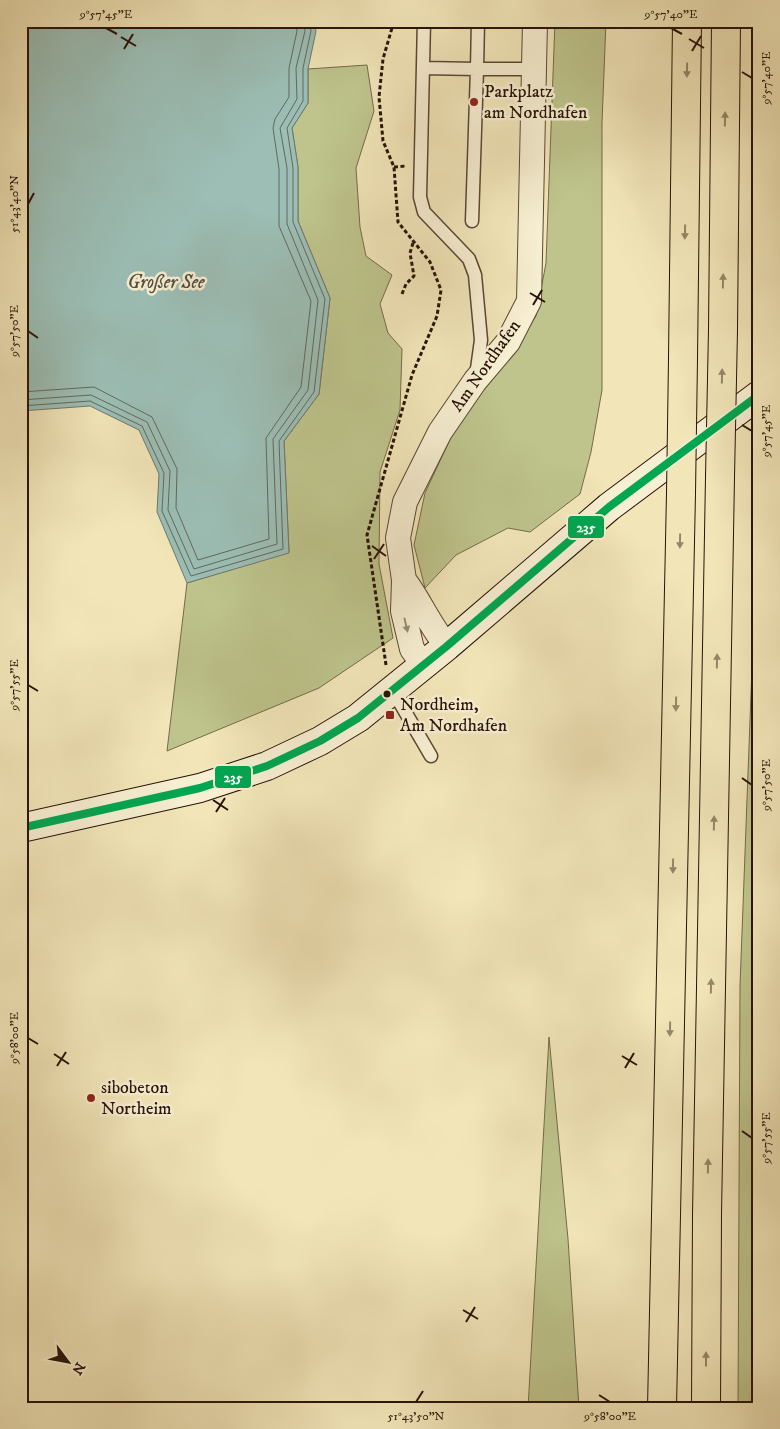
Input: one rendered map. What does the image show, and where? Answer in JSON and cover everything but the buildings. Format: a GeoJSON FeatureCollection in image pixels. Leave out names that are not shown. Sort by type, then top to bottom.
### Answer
{"type":"FeatureCollection","features":[{"type":"Feature","properties":{"kind":"highway"},"geometry":{"type":"LineString","coordinates":[[662,1408],[681,492],[687,21]]}},
{"type":"Feature","properties":{"kind":"highway"},"geometry":{"type":"LineString","coordinates":[[706,1408],[726,21]]}},
{"type":"Feature","properties":{"kind":"main road"},"geometry":{"type":"LineString","coordinates":[[21,828],[200,788],[267,766],[327,737],[358,718],[389,680],[424,666],[609,507],[759,395]]}},
{"type":"Feature","properties":{"kind":"street","name":"Am Nordhafen"},"geometry":{"type":"LineString","coordinates":[[424,666],[412,649],[403,611],[404,580],[398,538],[405,502],[440,432],[475,381],[508,342],[529,301],[535,21]]}},
{"type":"Feature","properties":{"kind":"street","name":"Am Nordhafen"},"geometry":{"type":"LineString","coordinates":[[404,580],[419,600],[432,628],[447,646]]}},
{"type":"Feature","properties":{"kind":"lane"},"geometry":{"type":"LineString","coordinates":[[424,21],[420,197],[424,212],[464,253],[475,275],[481,340],[475,381]]}},
{"type":"Feature","properties":{"kind":"lane"},"geometry":{"type":"LineString","coordinates":[[472,221],[478,21]]}},
{"type":"Feature","properties":{"kind":"lane"},"geometry":{"type":"LineString","coordinates":[[423,68],[534,69]]}},
{"type":"Feature","properties":{"kind":"lane"},"geometry":{"type":"LineString","coordinates":[[389,680],[431,756]]}},
{"type":"Feature","properties":{"kind":"path"},"geometry":{"type":"LineString","coordinates":[[389,680],[367,535],[412,375],[437,316],[441,290],[430,262],[398,222],[394,167],[383,141],[379,106],[383,59],[394,21]]}},
{"type":"Feature","properties":{"kind":"path"},"geometry":{"type":"LineString","coordinates":[[402,294],[406,284],[414,276],[410,253],[413,243]]}},
{"type":"Feature","properties":{"kind":"green space"},"geometry":{"type":"Polygon","coordinates":[[[555,21],[606,21],[602,123],[602,390],[591,452],[580,494],[530,532],[508,528],[456,555],[425,588],[414,545],[425,493],[459,420],[510,355],[536,316],[546,263],[555,21]]]}},
{"type":"Feature","properties":{"kind":"green space"},"geometry":{"type":"Polygon","coordinates":[[[367,65],[374,111],[356,168],[360,227],[366,256],[392,275],[380,304],[388,333],[402,349],[400,410],[380,472],[379,564],[393,638],[319,688],[167,751],[187,583],[289,552],[284,441],[319,394],[330,298],[298,221],[298,167],[292,128],[308,103],[308,69],[367,65]]]}},
{"type":"Feature","properties":{"kind":"green space"},"geometry":{"type":"Polygon","coordinates":[[[759,119],[759,339],[755,346],[759,119]]]}},
{"type":"Feature","properties":{"kind":"green space"},"geometry":{"type":"Polygon","coordinates":[[[759,481],[759,1408],[738,1408],[740,986],[759,481]]]}},
{"type":"Feature","properties":{"kind":"green space"},"geometry":{"type":"Polygon","coordinates":[[[549,1037],[568,1239],[579,1408],[528,1408],[549,1037]]]}},
{"type":"Feature","properties":{"kind":"water","name":"Großer See"},"geometry":{"type":"Polygon","coordinates":[[[21,21],[314,21],[316,31],[308,69],[308,103],[292,128],[298,167],[298,221],[330,298],[319,394],[284,441],[289,553],[187,583],[157,512],[159,474],[139,430],[90,406],[21,411],[21,21]]]}},
{"type":"Feature","properties":{"kind":"transit line","name":"235"},"geometry":{"type":"LineString","coordinates":[[21,828],[200,788],[267,766],[320,741],[358,718],[447,646],[609,507],[759,395]]}},
{"type":"Feature","properties":{"kind":"place","name":"Parkplatz am Nordhafen"},"geometry":{"type":"Point","coordinates":[474,102]}},
{"type":"Feature","properties":{"kind":"place","name":"Nordheim, Am Nordhafen"},"geometry":{"type":"Point","coordinates":[390,715]}},
{"type":"Feature","properties":{"kind":"place","name":"sibobeton Northeim"},"geometry":{"type":"Point","coordinates":[91,1098]}}]}
